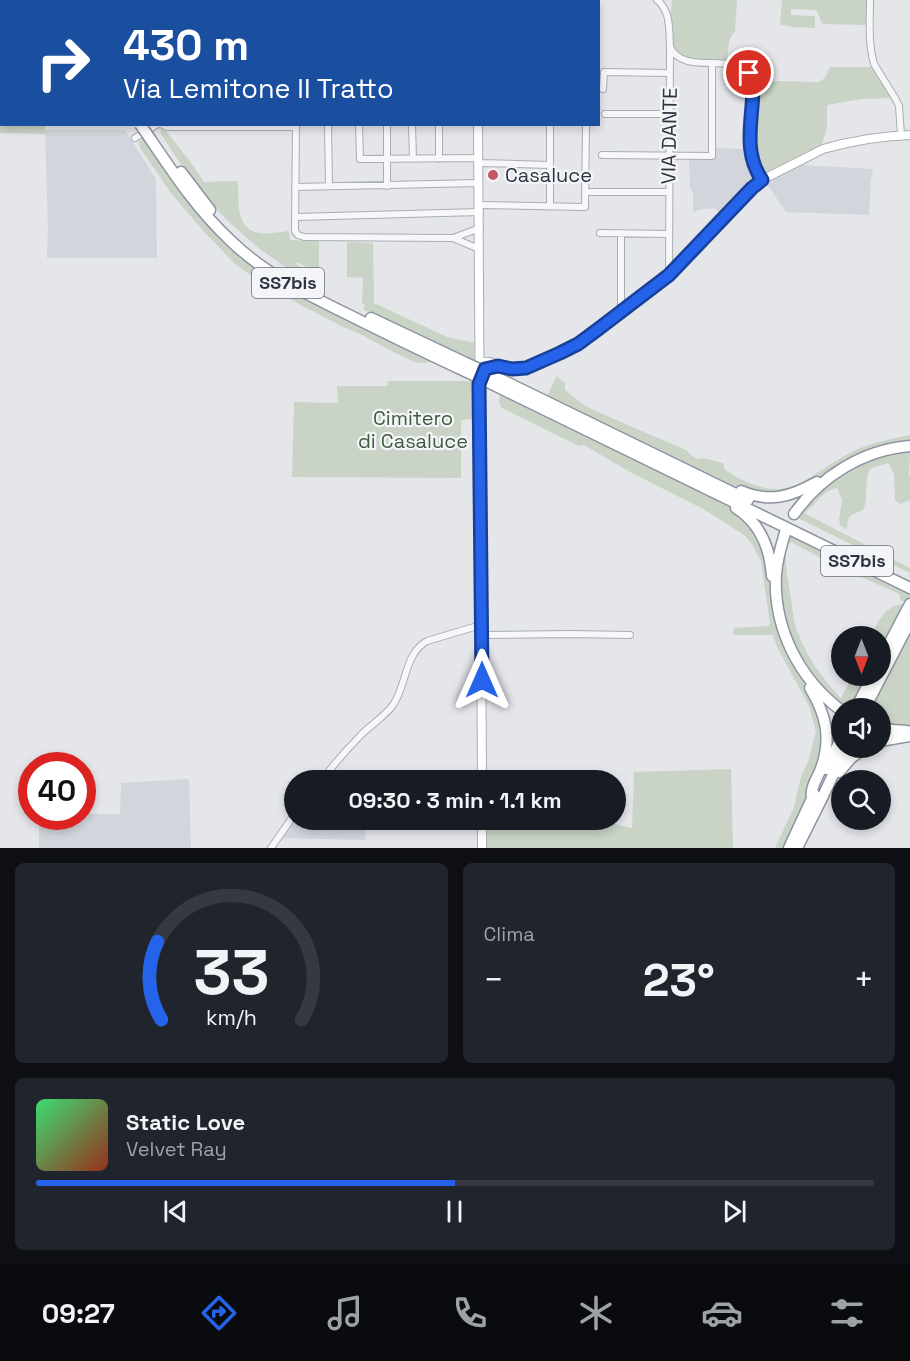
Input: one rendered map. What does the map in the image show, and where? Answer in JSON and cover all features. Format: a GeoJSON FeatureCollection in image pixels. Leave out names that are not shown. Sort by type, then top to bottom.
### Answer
{"type":"FeatureCollection","features":[{"type":"Feature","properties":{"kind":"highway","name":"SS7bis"},"geometry":{"type":"LineString","coordinates":[[142,126],[212,212],[273,267],[319,293],[466,367],[709,481],[910,580]]}},
{"type":"Feature","properties":{"kind":"highway","name":"SS7bis"},"geometry":{"type":"LineString","coordinates":[[149,126],[154,138]]}},
{"type":"Feature","properties":{"kind":"highway","name":"SS7bis"},"geometry":{"type":"LineString","coordinates":[[497,382],[716,494],[910,588]]}},
{"type":"Feature","properties":{"kind":"highway"},"geometry":{"type":"LineString","coordinates":[[709,481],[724,484],[750,495],[774,498],[792,495],[853,462],[872,454],[907,445]]}},
{"type":"Feature","properties":{"kind":"highway"},"geometry":{"type":"LineString","coordinates":[[794,514],[813,491],[833,474]]}},
{"type":"Feature","properties":{"kind":"highway"},"geometry":{"type":"LineString","coordinates":[[716,494],[723,501],[739,509],[761,533],[768,548],[773,587],[785,636],[802,675],[820,706],[826,725],[827,744],[824,761],[812,790],[812,798]]}},
{"type":"Feature","properties":{"kind":"highway"},"geometry":{"type":"LineString","coordinates":[[778,604],[776,571],[785,532]]}},
{"type":"Feature","properties":{"kind":"highway"},"geometry":{"type":"LineString","coordinates":[[891,642],[909,612]]}},
{"type":"Feature","properties":{"kind":"highway"},"geometry":{"type":"LineString","coordinates":[[867,698],[909,612]]}},
{"type":"Feature","properties":{"kind":"highway"},"geometry":{"type":"LineString","coordinates":[[799,666],[812,684],[831,703]]}},
{"type":"Feature","properties":{"kind":"highway"},"geometry":{"type":"LineString","coordinates":[[891,730],[910,731]]}},
{"type":"Feature","properties":{"kind":"highway"},"geometry":{"type":"LineString","coordinates":[[891,739],[910,736]]}},
{"type":"Feature","properties":{"kind":"highway"},"geometry":{"type":"LineString","coordinates":[[789,848],[833,758]]}},
{"type":"Feature","properties":{"kind":"highway"},"geometry":{"type":"LineString","coordinates":[[810,822],[836,758]]}},
{"type":"Feature","properties":{"kind":"highway"},"geometry":{"type":"LineString","coordinates":[[797,848],[837,774],[851,758]]}},
{"type":"Feature","properties":{"kind":"street","name":"VIA DANTE"},"geometry":{"type":"LineString","coordinates":[[657,0],[667,12],[670,47],[669,275]]}},
{"type":"Feature","properties":{"kind":"street"},"geometry":{"type":"LineString","coordinates":[[479,364],[504,368],[526,368],[578,344],[669,275],[762,180],[823,149],[840,144],[906,135],[899,106],[874,64],[870,33],[870,0]]}},
{"type":"Feature","properties":{"kind":"street"},"geometry":{"type":"LineString","coordinates":[[670,47],[675,54],[686,60],[734,65],[751,76],[753,92],[749,144],[762,180]]}},
{"type":"Feature","properties":{"kind":"street"},"geometry":{"type":"LineString","coordinates":[[603,154],[712,156],[712,63]]}},
{"type":"Feature","properties":{"kind":"street"},"geometry":{"type":"LineString","coordinates":[[603,89],[604,72],[670,73]]}},
{"type":"Feature","properties":{"kind":"street"},"geometry":{"type":"LineString","coordinates":[[605,114],[669,114]]}},
{"type":"Feature","properties":{"kind":"street"},"geometry":{"type":"LineString","coordinates":[[135,138],[156,126]]}},
{"type":"Feature","properties":{"kind":"street"},"geometry":{"type":"LineString","coordinates":[[165,126],[267,126]]}},
{"type":"Feature","properties":{"kind":"street"},"geometry":{"type":"LineString","coordinates":[[296,126],[295,217],[298,235],[304,237],[453,238],[480,228]]}},
{"type":"Feature","properties":{"kind":"street"},"geometry":{"type":"LineString","coordinates":[[328,126],[329,186]]}},
{"type":"Feature","properties":{"kind":"street"},"geometry":{"type":"LineString","coordinates":[[359,126],[360,159],[479,160],[550,165]]}},
{"type":"Feature","properties":{"kind":"street"},"geometry":{"type":"LineString","coordinates":[[387,126],[387,186]]}},
{"type":"Feature","properties":{"kind":"street"},"geometry":{"type":"LineString","coordinates":[[412,126],[413,159]]}},
{"type":"Feature","properties":{"kind":"street"},"geometry":{"type":"LineString","coordinates":[[439,126],[439,159]]}},
{"type":"Feature","properties":{"kind":"street"},"geometry":{"type":"LineString","coordinates":[[478,126],[482,770]]}},
{"type":"Feature","properties":{"kind":"street"},"geometry":{"type":"LineString","coordinates":[[550,126],[550,207]]}},
{"type":"Feature","properties":{"kind":"street"},"geometry":{"type":"LineString","coordinates":[[295,217],[479,208],[585,207],[586,126]]}},
{"type":"Feature","properties":{"kind":"street"},"geometry":{"type":"LineString","coordinates":[[295,187],[479,183]]}},
{"type":"Feature","properties":{"kind":"street"},"geometry":{"type":"LineString","coordinates":[[585,192],[668,192]]}},
{"type":"Feature","properties":{"kind":"street"},"geometry":{"type":"LineString","coordinates":[[600,233],[669,234]]}},
{"type":"Feature","properties":{"kind":"street"},"geometry":{"type":"LineString","coordinates":[[621,234],[621,312]]}},
{"type":"Feature","properties":{"kind":"street"},"geometry":{"type":"LineString","coordinates":[[453,238],[479,249]]}},
{"type":"Feature","properties":{"kind":"street"},"geometry":{"type":"LineString","coordinates":[[479,322],[483,331],[485,350],[489,358],[498,366]]}},
{"type":"Feature","properties":{"kind":"street"},"geometry":{"type":"LineString","coordinates":[[479,384],[485,369],[498,366]]}},
{"type":"Feature","properties":{"kind":"street"},"geometry":{"type":"LineString","coordinates":[[331,770],[362,734],[393,705],[413,654],[420,646],[428,641],[481,625]]}},
{"type":"Feature","properties":{"kind":"street"},"geometry":{"type":"LineString","coordinates":[[481,635],[630,635]]}},
{"type":"Feature","properties":{"kind":"street"},"geometry":{"type":"LineString","coordinates":[[271,848],[284,829]]}},
{"type":"Feature","properties":{"kind":"street"},"geometry":{"type":"LineString","coordinates":[[482,830],[482,848]]}},
{"type":"Feature","properties":{"kind":"shaded area"},"geometry":{"type":"Polygon","coordinates":[[[45,130],[125,130],[156,179],[157,258],[47,258],[45,130]]]}},
{"type":"Feature","properties":{"kind":"shaded area"},"geometry":{"type":"Polygon","coordinates":[[[713,148],[746,149],[755,180],[721,214],[715,208],[698,210],[695,213],[693,193],[690,187],[689,160],[713,160],[713,148]]]}},
{"type":"Feature","properties":{"kind":"shaded area"},"geometry":{"type":"Polygon","coordinates":[[[802,165],[873,169],[869,215],[786,212],[767,184],[802,165]]]}},
{"type":"Feature","properties":{"kind":"shaded area"},"geometry":{"type":"Polygon","coordinates":[[[189,779],[191,848],[39,848],[39,830],[96,830],[96,814],[120,814],[121,783],[189,779]]]}},
{"type":"Feature","properties":{"kind":"shaded area"},"geometry":{"type":"Polygon","coordinates":[[[286,830],[365,830],[365,840],[281,838],[286,830]]]}},
{"type":"Feature","properties":{"kind":"green space"},"geometry":{"type":"Polygon","coordinates":[[[672,0],[737,0],[735,31],[730,38],[727,61],[690,58],[678,53],[671,38],[672,0]]]}},
{"type":"Feature","properties":{"kind":"green space"},"geometry":{"type":"Polygon","coordinates":[[[782,0],[867,0],[867,25],[823,24],[816,10],[791,9],[791,15],[815,16],[815,28],[780,25],[782,0]]]}},
{"type":"Feature","properties":{"kind":"green space"},"geometry":{"type":"Polygon","coordinates":[[[830,67],[872,67],[891,98],[861,99],[827,105],[827,127],[822,144],[764,173],[760,170],[753,143],[758,87],[775,81],[819,82],[825,78],[830,67]]]}},
{"type":"Feature","properties":{"kind":"green space"},"geometry":{"type":"Polygon","coordinates":[[[0,126],[45,126],[45,134],[0,133],[0,126]]]}},
{"type":"Feature","properties":{"kind":"green space"},"geometry":{"type":"Polygon","coordinates":[[[160,129],[166,131],[204,182],[238,181],[239,210],[244,223],[249,228],[262,233],[289,231],[290,240],[319,241],[319,274],[295,263],[325,284],[324,290],[293,272],[235,228],[190,177],[161,134],[160,129]]]}},
{"type":"Feature","properties":{"kind":"green space"},"geometry":{"type":"Polygon","coordinates":[[[144,137],[240,254],[434,361],[415,362],[397,354],[284,296],[236,265],[171,193],[140,148],[139,142],[144,137]]]}},
{"type":"Feature","properties":{"kind":"green space"},"geometry":{"type":"Polygon","coordinates":[[[347,242],[373,243],[374,303],[447,337],[474,343],[474,362],[363,309],[365,305],[362,303],[363,278],[347,277],[347,242]]]}},
{"type":"Feature","properties":{"kind":"green space"},"geometry":{"type":"Polygon","coordinates":[[[557,376],[565,382],[565,390],[585,406],[686,450],[697,459],[703,458],[723,463],[725,470],[753,485],[763,487],[784,489],[794,486],[859,449],[910,435],[910,441],[849,461],[818,479],[775,496],[738,488],[703,474],[546,398],[557,376]]]}},
{"type":"Feature","properties":{"kind":"green space","name":"Cimitero di Casaluce"},"geometry":{"type":"Polygon","coordinates":[[[388,381],[474,381],[475,419],[461,420],[461,478],[292,477],[294,402],[338,403],[337,386],[387,386],[388,381]]]}},
{"type":"Feature","properties":{"kind":"green space"},"geometry":{"type":"Polygon","coordinates":[[[500,393],[682,481],[737,512],[757,531],[769,566],[773,608],[778,630],[791,661],[809,690],[823,722],[820,764],[783,848],[775,848],[794,807],[816,731],[809,706],[777,647],[773,635],[733,635],[734,628],[769,626],[770,624],[761,561],[752,544],[745,536],[703,509],[630,472],[584,445],[579,446],[502,408],[499,403],[500,393]]]}},
{"type":"Feature","properties":{"kind":"green space"},"geometry":{"type":"Polygon","coordinates":[[[910,450],[910,500],[900,504],[895,500],[894,475],[889,463],[871,468],[867,479],[865,505],[863,510],[850,516],[847,530],[840,525],[842,500],[837,488],[823,495],[804,513],[910,568],[910,573],[796,517],[819,491],[846,472],[876,459],[910,450]]]}},
{"type":"Feature","properties":{"kind":"green space"},"geometry":{"type":"Polygon","coordinates":[[[788,533],[910,593],[910,601],[901,601],[897,593],[830,563],[791,542],[787,545],[786,566],[796,628],[815,666],[841,698],[833,698],[816,682],[799,655],[783,608],[781,560],[788,533]]]}},
{"type":"Feature","properties":{"kind":"green space"},"geometry":{"type":"Polygon","coordinates":[[[903,604],[910,605],[910,728],[891,726],[891,698],[841,698],[847,686],[891,686],[891,626],[876,626],[890,608],[903,604]]]}},
{"type":"Feature","properties":{"kind":"green space"},"geometry":{"type":"Polygon","coordinates":[[[731,769],[733,848],[486,848],[486,830],[626,830],[626,827],[632,828],[634,772],[731,769]]]}},
{"type":"Feature","properties":{"kind":"place","name":"Casaluce"},"geometry":{"type":"Point","coordinates":[493,175]}},
{"type":"Feature","properties":{"kind":"route"},"geometry":{"type":"LineString","coordinates":[[482,680],[479,384],[482,375],[485,369],[498,366],[512,369],[526,368],[578,344],[669,275],[762,180],[749,144],[753,87],[749,73]]}}]}
